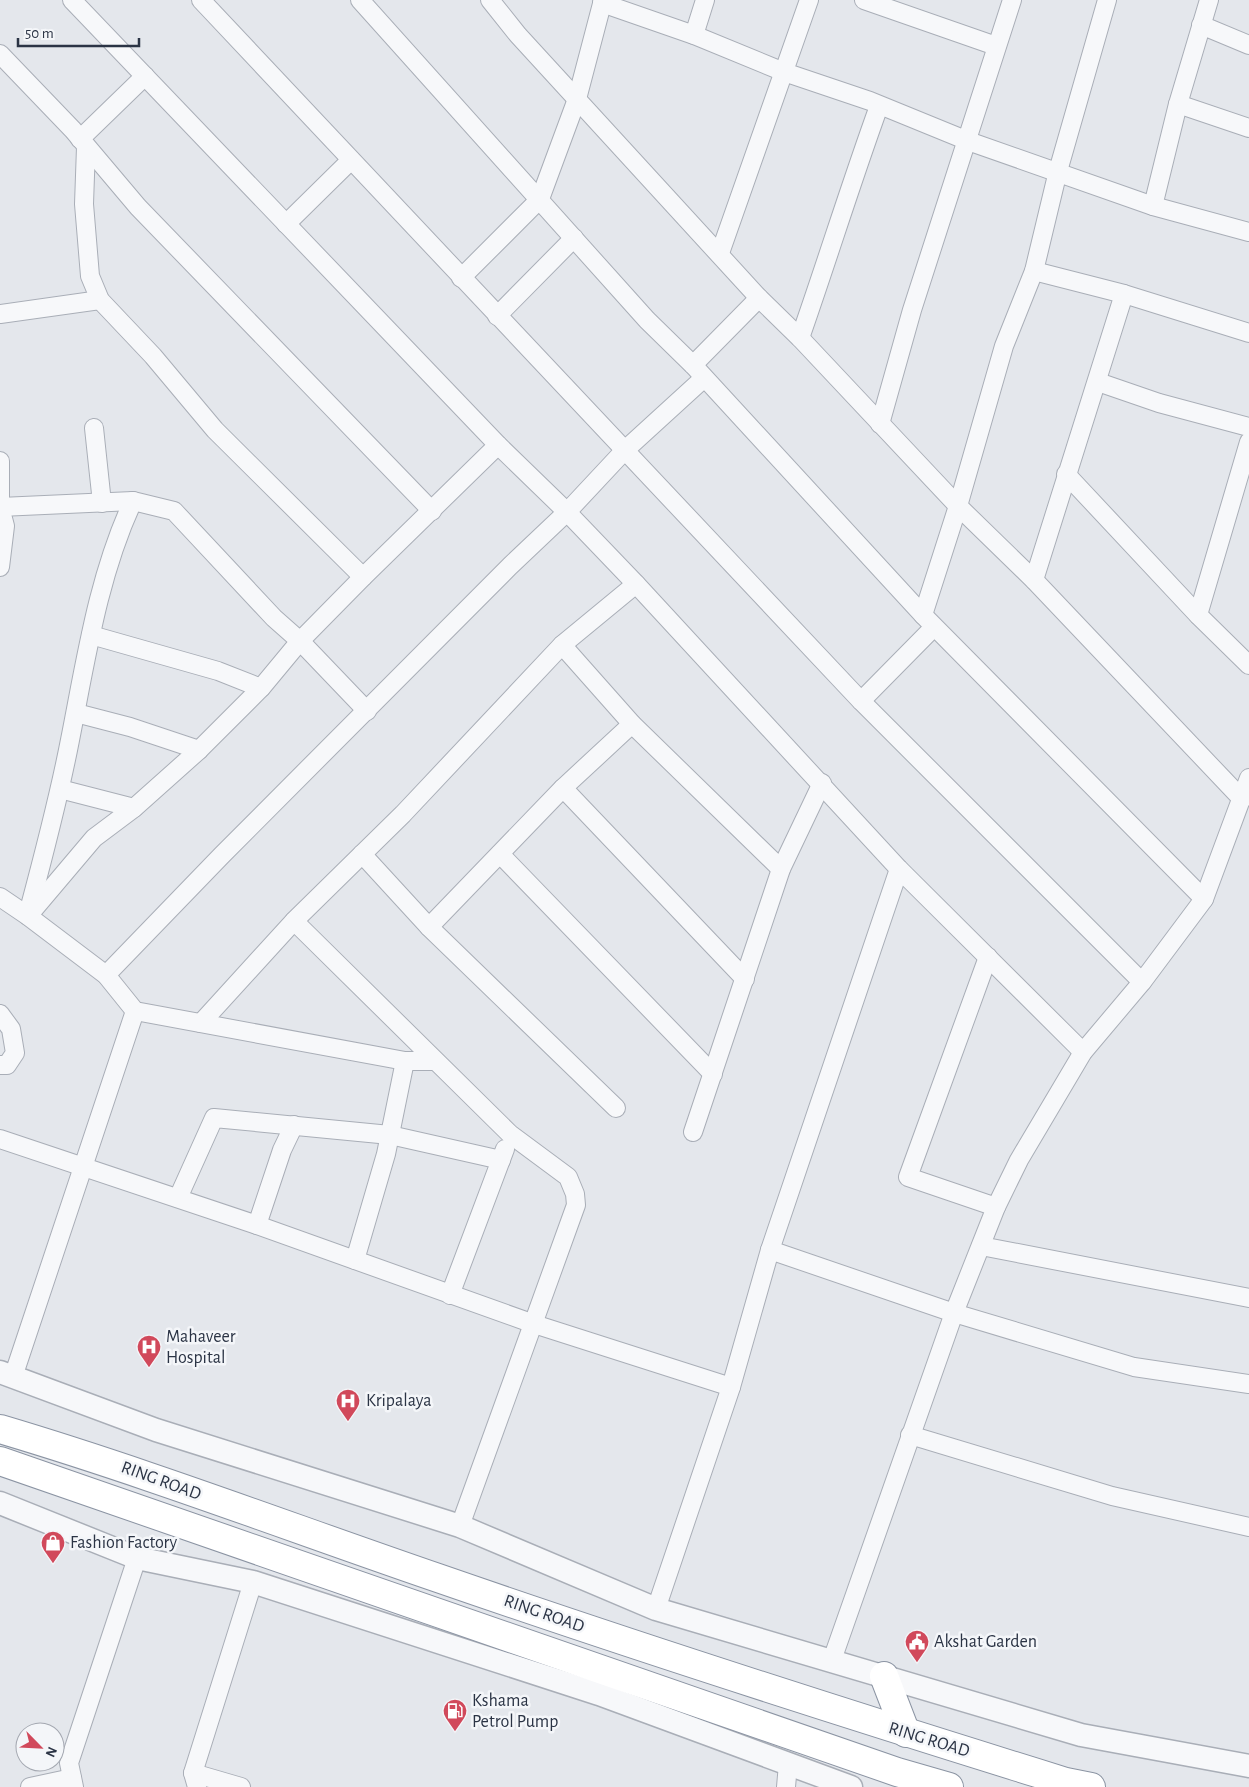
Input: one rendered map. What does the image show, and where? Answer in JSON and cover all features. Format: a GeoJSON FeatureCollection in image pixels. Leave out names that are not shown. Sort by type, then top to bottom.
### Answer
{"type":"FeatureCollection","features":[{"type":"Feature","properties":{"kind":"highway","name":"RING ROAD"},"geometry":{"type":"LineString","coordinates":[[0,1429],[80,1453],[390,1562],[760,1686],[1066,1782],[1091,1787]]}},
{"type":"Feature","properties":{"kind":"highway","name":"RING ROAD"},"geometry":{"type":"LineString","coordinates":[[0,1460],[897,1772],[949,1787]]}},
{"type":"Feature","properties":{"kind":"highway"},"geometry":{"type":"LineString","coordinates":[[884,1676],[906,1733]]}},
{"type":"Feature","properties":{"kind":"street"},"geometry":{"type":"LineString","coordinates":[[72,0],[498,445],[567,512],[636,584],[822,783],[899,869],[1084,1052]]}},
{"type":"Feature","properties":{"kind":"street"},"geometry":{"type":"LineString","coordinates":[[201,0],[861,701],[1142,982]]}},
{"type":"Feature","properties":{"kind":"street"},"geometry":{"type":"LineString","coordinates":[[360,0],[648,320],[929,621],[1204,899]]}},
{"type":"Feature","properties":{"kind":"street"},"geometry":{"type":"LineString","coordinates":[[694,35],[706,0]]}},
{"type":"Feature","properties":{"kind":"street"},"geometry":{"type":"LineString","coordinates":[[720,253],[809,0]]}},
{"type":"Feature","properties":{"kind":"street"},"geometry":{"type":"LineString","coordinates":[[864,0],[996,46]]}},
{"type":"Feature","properties":{"kind":"street"},"geometry":{"type":"LineString","coordinates":[[880,424],[912,310],[1012,0]]}},
{"type":"Feature","properties":{"kind":"street"},"geometry":{"type":"LineString","coordinates":[[861,701],[929,621],[958,506],[1004,346],[1034,271],[1058,171],[1107,0]]}},
{"type":"Feature","properties":{"kind":"street"},"geometry":{"type":"LineString","coordinates":[[1153,206],[1178,104],[1209,0]]}},
{"type":"Feature","properties":{"kind":"street"},"geometry":{"type":"LineString","coordinates":[[461,278],[540,199],[577,99],[602,2],[694,35],[784,72],[879,106],[968,141],[1058,171],[1153,206],[1249,232]]}},
{"type":"Feature","properties":{"kind":"street"},"geometry":{"type":"LineString","coordinates":[[498,4],[518,35],[720,253],[759,298],[800,338],[958,506],[1034,580],[1242,799]]}},
{"type":"Feature","properties":{"kind":"street"},"geometry":{"type":"LineString","coordinates":[[1201,25],[1249,45]]}},
{"type":"Feature","properties":{"kind":"street"},"geometry":{"type":"LineString","coordinates":[[0,54],[83,143],[138,207],[432,511]]}},
{"type":"Feature","properties":{"kind":"street"},"geometry":{"type":"LineString","coordinates":[[145,76],[83,143],[84,204],[90,276],[100,300],[153,356],[215,430],[362,577]]}},
{"type":"Feature","properties":{"kind":"street"},"geometry":{"type":"LineString","coordinates":[[1178,104],[1249,128]]}},
{"type":"Feature","properties":{"kind":"street"},"geometry":{"type":"LineString","coordinates":[[800,338],[825,268],[842,209],[879,106]]}},
{"type":"Feature","properties":{"kind":"street"},"geometry":{"type":"LineString","coordinates":[[286,224],[351,160]]}},
{"type":"Feature","properties":{"kind":"street"},"geometry":{"type":"LineString","coordinates":[[497,316],[574,238]]}},
{"type":"Feature","properties":{"kind":"street"},"geometry":{"type":"LineString","coordinates":[[1034,271],[1124,294],[1249,333]]}},
{"type":"Feature","properties":{"kind":"street"},"geometry":{"type":"LineString","coordinates":[[1034,580],[1066,474],[1098,382],[1103,355],[1124,294]]}},
{"type":"Feature","properties":{"kind":"street"},"geometry":{"type":"LineString","coordinates":[[106,975],[222,855],[510,566],[567,512],[698,372],[759,298]]}},
{"type":"Feature","properties":{"kind":"street"},"geometry":{"type":"LineString","coordinates":[[0,314],[100,300]]}},
{"type":"Feature","properties":{"kind":"street"},"geometry":{"type":"LineString","coordinates":[[1098,382],[1159,403],[1249,427]]}},
{"type":"Feature","properties":{"kind":"street"},"geometry":{"type":"LineString","coordinates":[[94,428],[102,503]]}},
{"type":"Feature","properties":{"kind":"street"},"geometry":{"type":"LineString","coordinates":[[1198,615],[1249,442]]}},
{"type":"Feature","properties":{"kind":"street"},"geometry":{"type":"LineString","coordinates":[[28,916],[94,838],[134,808],[199,750],[261,688],[300,641],[362,577],[498,445]]}},
{"type":"Feature","properties":{"kind":"street"},"geometry":{"type":"LineString","coordinates":[[0,461],[0,507],[5,526],[0,567]]}},
{"type":"Feature","properties":{"kind":"street"},"geometry":{"type":"LineString","coordinates":[[1066,474],[1198,615],[1249,665]]}},
{"type":"Feature","properties":{"kind":"street"},"geometry":{"type":"LineString","coordinates":[[28,916],[60,789],[91,635],[116,538],[133,501]]}},
{"type":"Feature","properties":{"kind":"street"},"geometry":{"type":"LineString","coordinates":[[0,507],[133,501],[174,512],[274,618],[300,641],[367,711]]}},
{"type":"Feature","properties":{"kind":"street"},"geometry":{"type":"LineString","coordinates":[[202,1023],[294,920],[403,814],[562,646],[636,584]]}},
{"type":"Feature","properties":{"kind":"street"},"geometry":{"type":"LineString","coordinates":[[91,635],[218,671],[261,688]]}},
{"type":"Feature","properties":{"kind":"street"},"geometry":{"type":"LineString","coordinates":[[562,646],[632,724],[780,869]]}},
{"type":"Feature","properties":{"kind":"street"},"geometry":{"type":"LineString","coordinates":[[76,713],[130,727],[199,750]]}},
{"type":"Feature","properties":{"kind":"street"},"geometry":{"type":"LineString","coordinates":[[429,927],[563,788],[632,724]]}},
{"type":"Feature","properties":{"kind":"street"},"geometry":{"type":"LineString","coordinates":[[832,1660],[954,1313],[996,1207],[1019,1160],[1084,1052],[1142,982],[1204,899],[1249,778]]}},
{"type":"Feature","properties":{"kind":"street"},"geometry":{"type":"LineString","coordinates":[[694,1132],[780,869],[822,783]]}},
{"type":"Feature","properties":{"kind":"street"},"geometry":{"type":"LineString","coordinates":[[563,788],[745,979]]}},
{"type":"Feature","properties":{"kind":"street"},"geometry":{"type":"LineString","coordinates":[[60,789],[134,808]]}},
{"type":"Feature","properties":{"kind":"street"},"geometry":{"type":"LineString","coordinates":[[362,854],[429,927],[616,1108]]}},
{"type":"Feature","properties":{"kind":"street"},"geometry":{"type":"LineString","coordinates":[[500,854],[713,1074]]}},
{"type":"Feature","properties":{"kind":"street"},"geometry":{"type":"LineString","coordinates":[[656,1609],[731,1387],[770,1250],[899,869]]}},
{"type":"Feature","properties":{"kind":"street"},"geometry":{"type":"LineString","coordinates":[[0,897],[106,975],[135,1012],[406,1061],[434,1061]]}},
{"type":"Feature","properties":{"kind":"street"},"geometry":{"type":"LineString","coordinates":[[294,920],[434,1061],[510,1134],[568,1177],[575,1194],[576,1205],[460,1526]]}},
{"type":"Feature","properties":{"kind":"street"},"geometry":{"type":"LineString","coordinates":[[988,957],[908,1178],[996,1207]]}},
{"type":"Feature","properties":{"kind":"street"},"geometry":{"type":"LineString","coordinates":[[135,1012],[83,1165],[6,1374],[156,1430],[460,1526],[656,1609],[1081,1735],[1249,1766]]}},
{"type":"Feature","properties":{"kind":"street"},"geometry":{"type":"LineString","coordinates":[[0,1014],[11,1029],[16,1053],[6,1065],[0,1065]]}},
{"type":"Feature","properties":{"kind":"street"},"geometry":{"type":"LineString","coordinates":[[355,1260],[390,1136],[406,1061]]}},
{"type":"Feature","properties":{"kind":"street"},"geometry":{"type":"LineString","coordinates":[[178,1198],[214,1118],[390,1136],[501,1160]]}},
{"type":"Feature","properties":{"kind":"street"},"geometry":{"type":"LineString","coordinates":[[257,1225],[282,1150],[294,1125]]}},
{"type":"Feature","properties":{"kind":"street"},"geometry":{"type":"LineString","coordinates":[[450,1295],[510,1134]]}},
{"type":"Feature","properties":{"kind":"street"},"geometry":{"type":"LineString","coordinates":[[0,1139],[83,1165],[257,1225],[534,1324],[731,1387]]}},
{"type":"Feature","properties":{"kind":"street"},"geometry":{"type":"LineString","coordinates":[[981,1246],[1249,1298]]}},
{"type":"Feature","properties":{"kind":"street"},"geometry":{"type":"LineString","coordinates":[[770,1250],[954,1313],[1134,1367],[1249,1384]]}},
{"type":"Feature","properties":{"kind":"street"},"geometry":{"type":"LineString","coordinates":[[910,1435],[1112,1496],[1248,1523]]}},
{"type":"Feature","properties":{"kind":"street"},"geometry":{"type":"LineString","coordinates":[[0,1503],[137,1558],[253,1582],[599,1694],[851,1787]]}},
{"type":"Feature","properties":{"kind":"street"},"geometry":{"type":"LineString","coordinates":[[30,1787],[73,1782],[69,1763],[137,1558]]}},
{"type":"Feature","properties":{"kind":"street"},"geometry":{"type":"LineString","coordinates":[[241,1787],[195,1780],[253,1582]]}},
{"type":"Feature","properties":{"kind":"street"},"geometry":{"type":"LineString","coordinates":[[786,1787],[788,1764]]}},
{"type":"Feature","properties":{"kind":"place","name":"Mahaveer Hospital"},"geometry":{"type":"Point","coordinates":[149,1368]}},
{"type":"Feature","properties":{"kind":"place","name":"Kripalaya"},"geometry":{"type":"Point","coordinates":[348,1422]}},
{"type":"Feature","properties":{"kind":"place","name":"Fashion Factory"},"geometry":{"type":"Point","coordinates":[53,1564]}},
{"type":"Feature","properties":{"kind":"place","name":"Akshat Garden"},"geometry":{"type":"Point","coordinates":[917,1663]}},
{"type":"Feature","properties":{"kind":"place","name":"Kshama Petrol Pump"},"geometry":{"type":"Point","coordinates":[455,1732]}}]}
